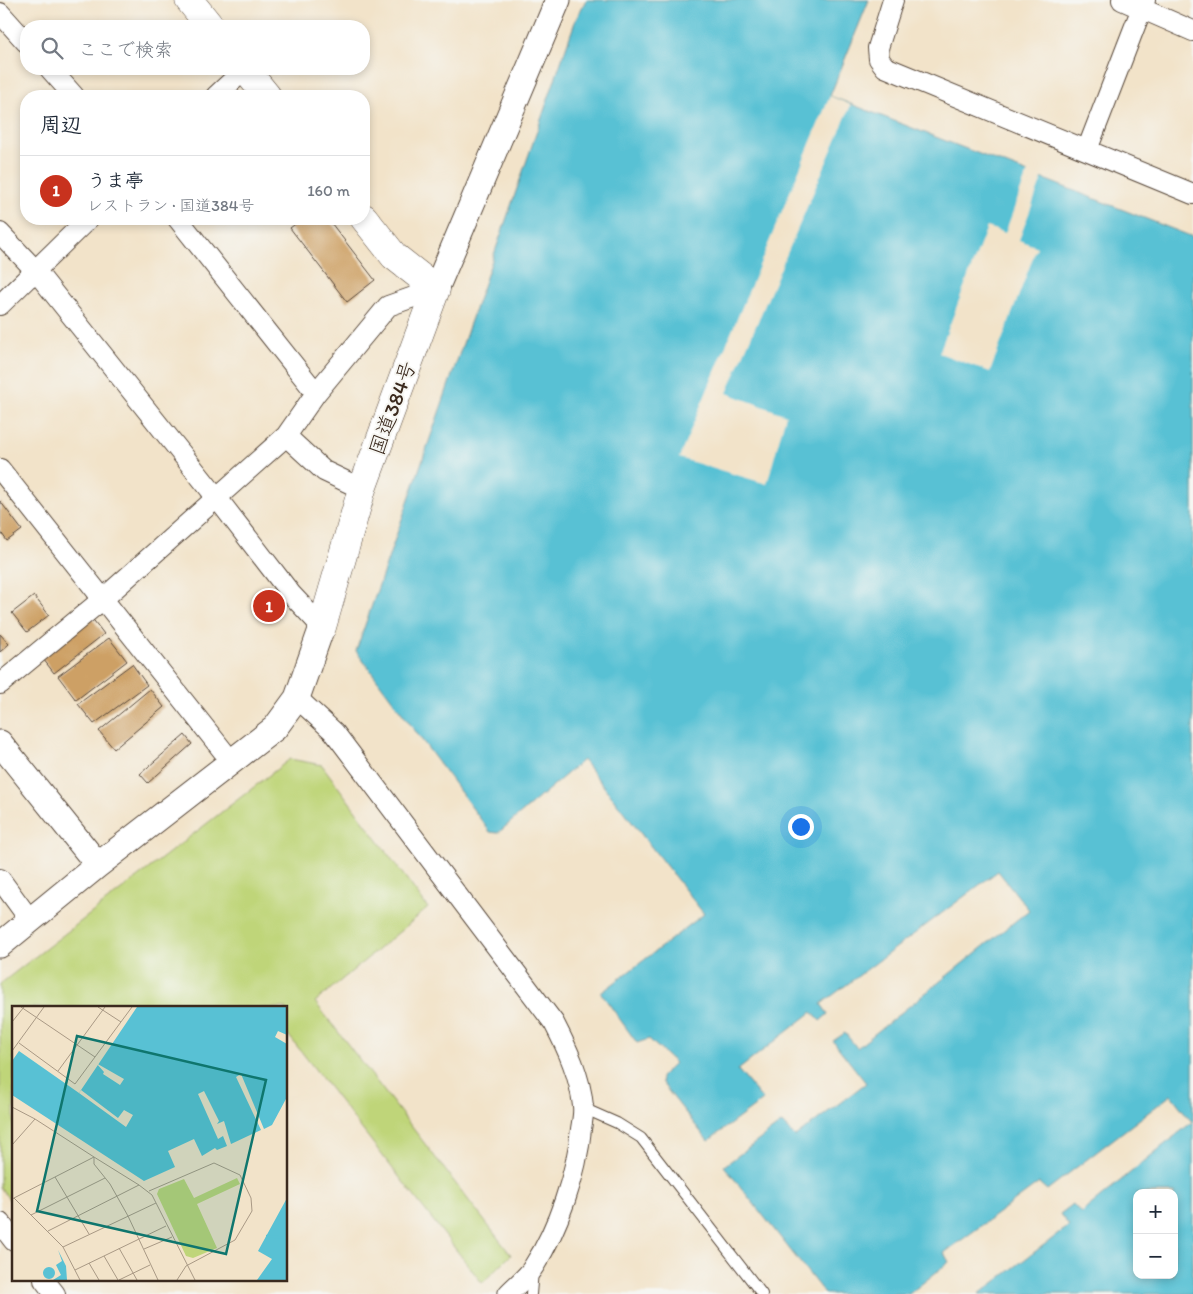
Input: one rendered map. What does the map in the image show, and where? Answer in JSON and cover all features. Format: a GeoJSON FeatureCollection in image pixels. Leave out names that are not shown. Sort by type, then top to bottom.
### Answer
{"type":"FeatureCollection","features":[{"type":"Feature","properties":{"kind":"highway"},"geometry":{"type":"LineString","coordinates":[[189,0],[205,20]]}},
{"type":"Feature","properties":{"kind":"highway"},"geometry":{"type":"LineString","coordinates":[[250,75],[262,90]]}},
{"type":"Feature","properties":{"kind":"highway"},"geometry":{"type":"LineString","coordinates":[[370,225],[394,256],[436,289]]}},
{"type":"Feature","properties":{"kind":"highway","name":"国道384号"},"geometry":{"type":"LineString","coordinates":[[322,627],[362,489],[436,289]]}},
{"type":"Feature","properties":{"kind":"street"},"geometry":{"type":"LineString","coordinates":[[0,684],[103,599],[286,436],[316,393],[388,306],[436,289],[558,0]]}},
{"type":"Feature","properties":{"kind":"street"},"geometry":{"type":"LineString","coordinates":[[893,0],[878,48],[879,58],[885,67],[1193,194]]}},
{"type":"Feature","properties":{"kind":"street"},"geometry":{"type":"LineString","coordinates":[[1122,0],[1143,4],[1193,31]]}},
{"type":"Feature","properties":{"kind":"street"},"geometry":{"type":"LineString","coordinates":[[1086,150],[1143,4]]}},
{"type":"Feature","properties":{"kind":"street"},"geometry":{"type":"LineString","coordinates":[[0,12],[20,35]]}},
{"type":"Feature","properties":{"kind":"street"},"geometry":{"type":"LineString","coordinates":[[55,75],[69,90]]}},
{"type":"Feature","properties":{"kind":"street"},"geometry":{"type":"LineString","coordinates":[[222,90],[239,75]]}},
{"type":"Feature","properties":{"kind":"street"},"geometry":{"type":"LineString","coordinates":[[0,305],[82,225]]}},
{"type":"Feature","properties":{"kind":"street"},"geometry":{"type":"LineString","coordinates":[[183,225],[316,393]]}},
{"type":"Feature","properties":{"kind":"street"},"geometry":{"type":"LineString","coordinates":[[0,234],[35,270],[291,594],[322,627],[298,698],[275,728],[98,865],[0,945]]}},
{"type":"Feature","properties":{"kind":"street"},"geometry":{"type":"LineString","coordinates":[[286,436],[324,471],[362,489]]}},
{"type":"Feature","properties":{"kind":"street"},"geometry":{"type":"LineString","coordinates":[[0,470],[231,761]]}},
{"type":"Feature","properties":{"kind":"street"},"geometry":{"type":"LineString","coordinates":[[298,698],[334,732],[554,1023],[570,1054],[580,1083],[583,1108],[579,1152],[569,1189],[552,1233],[534,1268],[508,1294]]}},
{"type":"Feature","properties":{"kind":"street"},"geometry":{"type":"LineString","coordinates":[[0,743],[98,865]]}},
{"type":"Feature","properties":{"kind":"street"},"geometry":{"type":"LineString","coordinates":[[0,879],[30,920]]}},
{"type":"Feature","properties":{"kind":"street"},"geometry":{"type":"LineString","coordinates":[[0,1223],[12,1238]]}},
{"type":"Feature","properties":{"kind":"street"},"geometry":{"type":"LineString","coordinates":[[46,1282],[55,1294]]}},
{"type":"Feature","properties":{"kind":"lane"},"geometry":{"type":"LineString","coordinates":[[583,1108],[617,1123],[640,1138],[762,1294]]}},
{"type":"Feature","properties":{"kind":"lane"},"geometry":{"type":"LineString","coordinates":[[532,1294],[534,1268]]}},
{"type":"Feature","properties":{"kind":"green space"},"geometry":{"type":"Polygon","coordinates":[[[290,759],[322,765],[428,908],[315,1002],[511,1255],[482,1283],[288,1035],[288,1006],[12,1006],[12,1203],[0,1187],[0,984],[290,759]]]}},
{"type":"Feature","properties":{"kind":"water"},"geometry":{"type":"Polygon","coordinates":[[[586,0],[869,0],[830,96],[1193,237],[1193,1294],[979,1294],[1069,1226],[1060,1214],[1073,1204],[1081,1213],[1192,1122],[1171,1095],[1047,1190],[1039,1183],[944,1253],[949,1262],[909,1294],[825,1294],[724,1166],[782,1123],[795,1137],[866,1083],[833,1041],[845,1033],[857,1048],[1029,910],[998,871],[821,1004],[828,1014],[820,1021],[812,1012],[738,1070],[763,1100],[708,1141],[662,1083],[661,1077],[675,1063],[649,1039],[637,1043],[601,993],[704,914],[583,760],[498,833],[490,832],[356,651],[576,19],[586,0]]]}},
{"type":"Feature","properties":{"kind":"pier"},"geometry":{"type":"Polygon","coordinates":[[[830,96],[851,105],[727,393],[786,415],[767,484],[679,458],[830,96]]]}},
{"type":"Feature","properties":{"kind":"pier"},"geometry":{"type":"Polygon","coordinates":[[[1028,171],[1043,176],[1019,240],[1037,247],[990,372],[939,353],[987,227],[1005,233],[1028,171]]]}},
{"type":"Feature","properties":{"kind":"building"},"geometry":{"type":"Polygon","coordinates":[[[294,225],[333,225],[375,280],[347,302],[290,228],[294,225]]]}},
{"type":"Feature","properties":{"kind":"building"},"geometry":{"type":"Polygon","coordinates":[[[0,501],[22,530],[7,541],[0,531],[0,501]]]}},
{"type":"Feature","properties":{"kind":"building"},"geometry":{"type":"Polygon","coordinates":[[[34,596],[49,615],[27,632],[12,613],[34,596]]]}},
{"type":"Feature","properties":{"kind":"building"},"geometry":{"type":"Polygon","coordinates":[[[91,617],[104,634],[54,673],[40,655],[91,617]]]}},
{"type":"Feature","properties":{"kind":"building"},"geometry":{"type":"Polygon","coordinates":[[[0,634],[9,644],[0,652],[0,634]]]}},
{"type":"Feature","properties":{"kind":"building"},"geometry":{"type":"Polygon","coordinates":[[[109,638],[127,661],[76,700],[58,676],[109,638]]]}},
{"type":"Feature","properties":{"kind":"building"},"geometry":{"type":"Polygon","coordinates":[[[132,664],[147,685],[94,724],[78,704],[132,664]]]}},
{"type":"Feature","properties":{"kind":"building"},"geometry":{"type":"Polygon","coordinates":[[[150,689],[164,707],[114,749],[99,731],[150,689]]]}},
{"type":"Feature","properties":{"kind":"building"},"geometry":{"type":"Polygon","coordinates":[[[185,735],[192,744],[148,783],[140,774],[185,735]]]}},
{"type":"Feature","properties":{"kind":"place","name":"うま亭"},"geometry":{"type":"Point","coordinates":[269,606]}}]}
